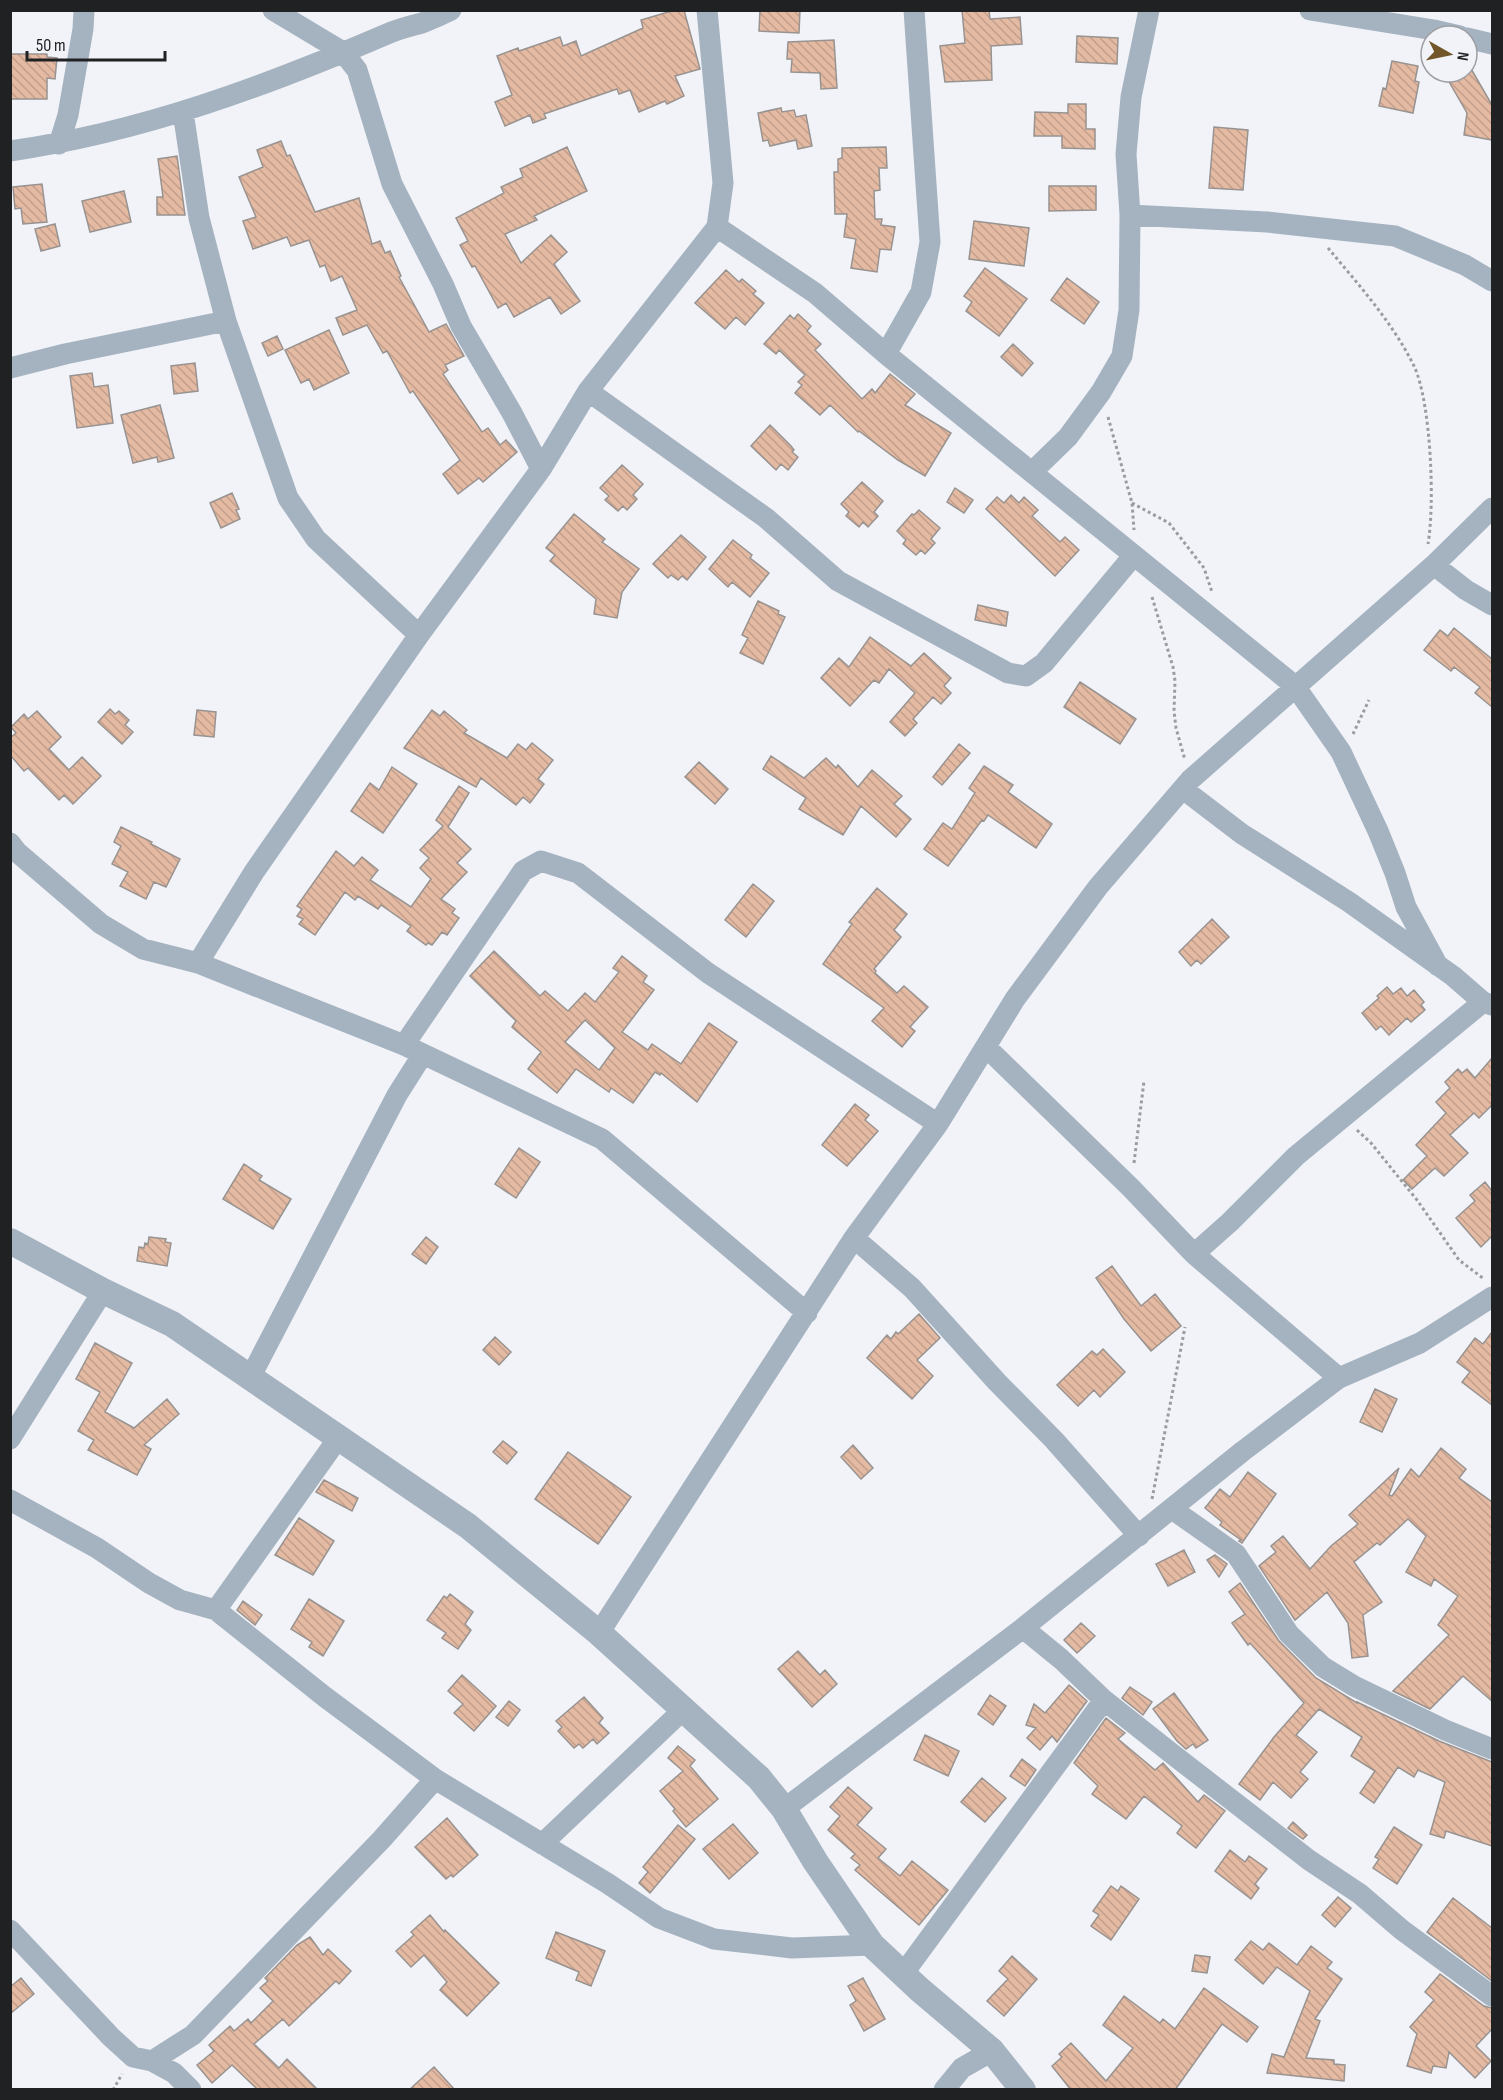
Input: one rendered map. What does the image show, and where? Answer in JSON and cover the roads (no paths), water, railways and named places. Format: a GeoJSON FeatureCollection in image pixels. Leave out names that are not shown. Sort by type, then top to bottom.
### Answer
{"type":"FeatureCollection","features":[{"type":"Feature","properties":{"kind":"street"},"geometry":{"type":"LineString","coordinates":[[59,144],[68,115],[83,29],[84,10]]}},
{"type":"Feature","properties":{"kind":"street"},"geometry":{"type":"LineString","coordinates":[[273,10],[343,52],[357,70],[392,184],[443,284],[461,326],[512,413],[541,469]]}},
{"type":"Feature","properties":{"kind":"street"},"geometry":{"type":"LineString","coordinates":[[10,151],[59,144],[183,112],[244,92],[451,10]]}},
{"type":"Feature","properties":{"kind":"street"},"geometry":{"type":"LineString","coordinates":[[198,963],[254,872],[419,635],[541,469],[588,392],[717,227],[723,183],[707,10]]}},
{"type":"Feature","properties":{"kind":"street"},"geometry":{"type":"LineString","coordinates":[[886,354],[921,292],[930,242],[914,10]]}},
{"type":"Feature","properties":{"kind":"street"},"geometry":{"type":"LineString","coordinates":[[1032,472],[1068,437],[1101,392],[1122,356],[1129,310],[1130,215],[1126,154],[1131,98],[1149,10]]}},
{"type":"Feature","properties":{"kind":"street"},"geometry":{"type":"LineString","coordinates":[[1310,10],[1419,28]]}},
{"type":"Feature","properties":{"kind":"street"},"geometry":{"type":"LineString","coordinates":[[183,112],[199,218],[226,321],[288,498],[316,538],[419,635]]}},
{"type":"Feature","properties":{"kind":"street"},"geometry":{"type":"LineString","coordinates":[[1130,215],[1267,222],[1395,236],[1465,265],[1492,281]]}},
{"type":"Feature","properties":{"kind":"street"},"geometry":{"type":"LineString","coordinates":[[717,227],[815,293],[886,354],[1295,686],[1341,752],[1378,831],[1406,907],[1438,966]]}},
{"type":"Feature","properties":{"kind":"street"},"geometry":{"type":"LineString","coordinates":[[10,368],[65,354],[226,321]]}},
{"type":"Feature","properties":{"kind":"street"},"geometry":{"type":"LineString","coordinates":[[588,392],[766,518],[838,581],[1008,673],[1026,676],[1044,663],[1139,560]]}},
{"type":"Feature","properties":{"kind":"street"},"geometry":{"type":"LineString","coordinates":[[599,1634],[854,1238],[938,1124],[1015,999],[1098,886],[1186,784],[1429,570],[1492,508]]}},
{"type":"Feature","properties":{"kind":"street"},"geometry":{"type":"LineString","coordinates":[[1429,570],[1492,605]]}},
{"type":"Feature","properties":{"kind":"street"},"geometry":{"type":"LineString","coordinates":[[1186,784],[1242,834],[1349,902],[1488,1003],[1342,1116],[1296,1156],[1230,1222],[1194,1254]]}},
{"type":"Feature","properties":{"kind":"street"},"geometry":{"type":"LineString","coordinates":[[13,850],[100,924],[143,949],[198,963],[414,1049],[602,1138],[807,1313]]}},
{"type":"Feature","properties":{"kind":"street"},"geometry":{"type":"LineString","coordinates":[[250,1378],[397,1095],[414,1049],[523,871],[542,861],[578,873],[708,973],[938,1124]]}},
{"type":"Feature","properties":{"kind":"street"},"geometry":{"type":"LineString","coordinates":[[986,1047],[1131,1188],[1194,1254],[1339,1378]]}},
{"type":"Feature","properties":{"kind":"street"},"geometry":{"type":"LineString","coordinates":[[854,1238],[912,1288],[997,1382],[1142,1534]]}},
{"type":"Feature","properties":{"kind":"street"},"geometry":{"type":"LineString","coordinates":[[10,1241],[103,1292],[172,1324],[468,1526],[599,1634],[759,1778],[784,1809],[815,1861],[872,1945],[992,2051],[1023,2090]]}},
{"type":"Feature","properties":{"kind":"street"},"geometry":{"type":"LineString","coordinates":[[10,1439],[103,1292]]}},
{"type":"Feature","properties":{"kind":"street"},"geometry":{"type":"LineString","coordinates":[[784,1809],[1023,1628],[1243,1451],[1339,1378],[1420,1343],[1492,1297]]}},
{"type":"Feature","properties":{"kind":"street"},"geometry":{"type":"LineString","coordinates":[[216,1610],[339,1437]]}},
{"type":"Feature","properties":{"kind":"street"},"geometry":{"type":"LineString","coordinates":[[10,1500],[96,1548],[149,1583],[180,1600],[216,1610],[325,1697],[435,1779],[659,1918],[714,1939],[792,1948],[872,1945]]}},
{"type":"Feature","properties":{"kind":"street"},"geometry":{"type":"LineString","coordinates":[[1172,1509],[1236,1554],[1289,1634],[1323,1667],[1354,1686],[1435,1725],[1492,1749]]}},
{"type":"Feature","properties":{"kind":"street"},"geometry":{"type":"LineString","coordinates":[[1023,1628],[1104,1700],[1309,1860],[1360,1894],[1402,1930],[1492,1996]]}},
{"type":"Feature","properties":{"kind":"street"},"geometry":{"type":"LineString","coordinates":[[903,1974],[1104,1700]]}},
{"type":"Feature","properties":{"kind":"street"},"geometry":{"type":"LineString","coordinates":[[542,1844],[683,1710]]}},
{"type":"Feature","properties":{"kind":"street"},"geometry":{"type":"LineString","coordinates":[[152,2061],[193,2035],[382,1839],[435,1779]]}},
{"type":"Feature","properties":{"kind":"street"},"geometry":{"type":"LineString","coordinates":[[10,1930],[111,2037],[133,2057],[152,2061],[174,2073],[191,2090]]}},
{"type":"Feature","properties":{"kind":"street"},"geometry":{"type":"LineString","coordinates":[[944,2090],[962,2068],[992,2051]]}}]}
